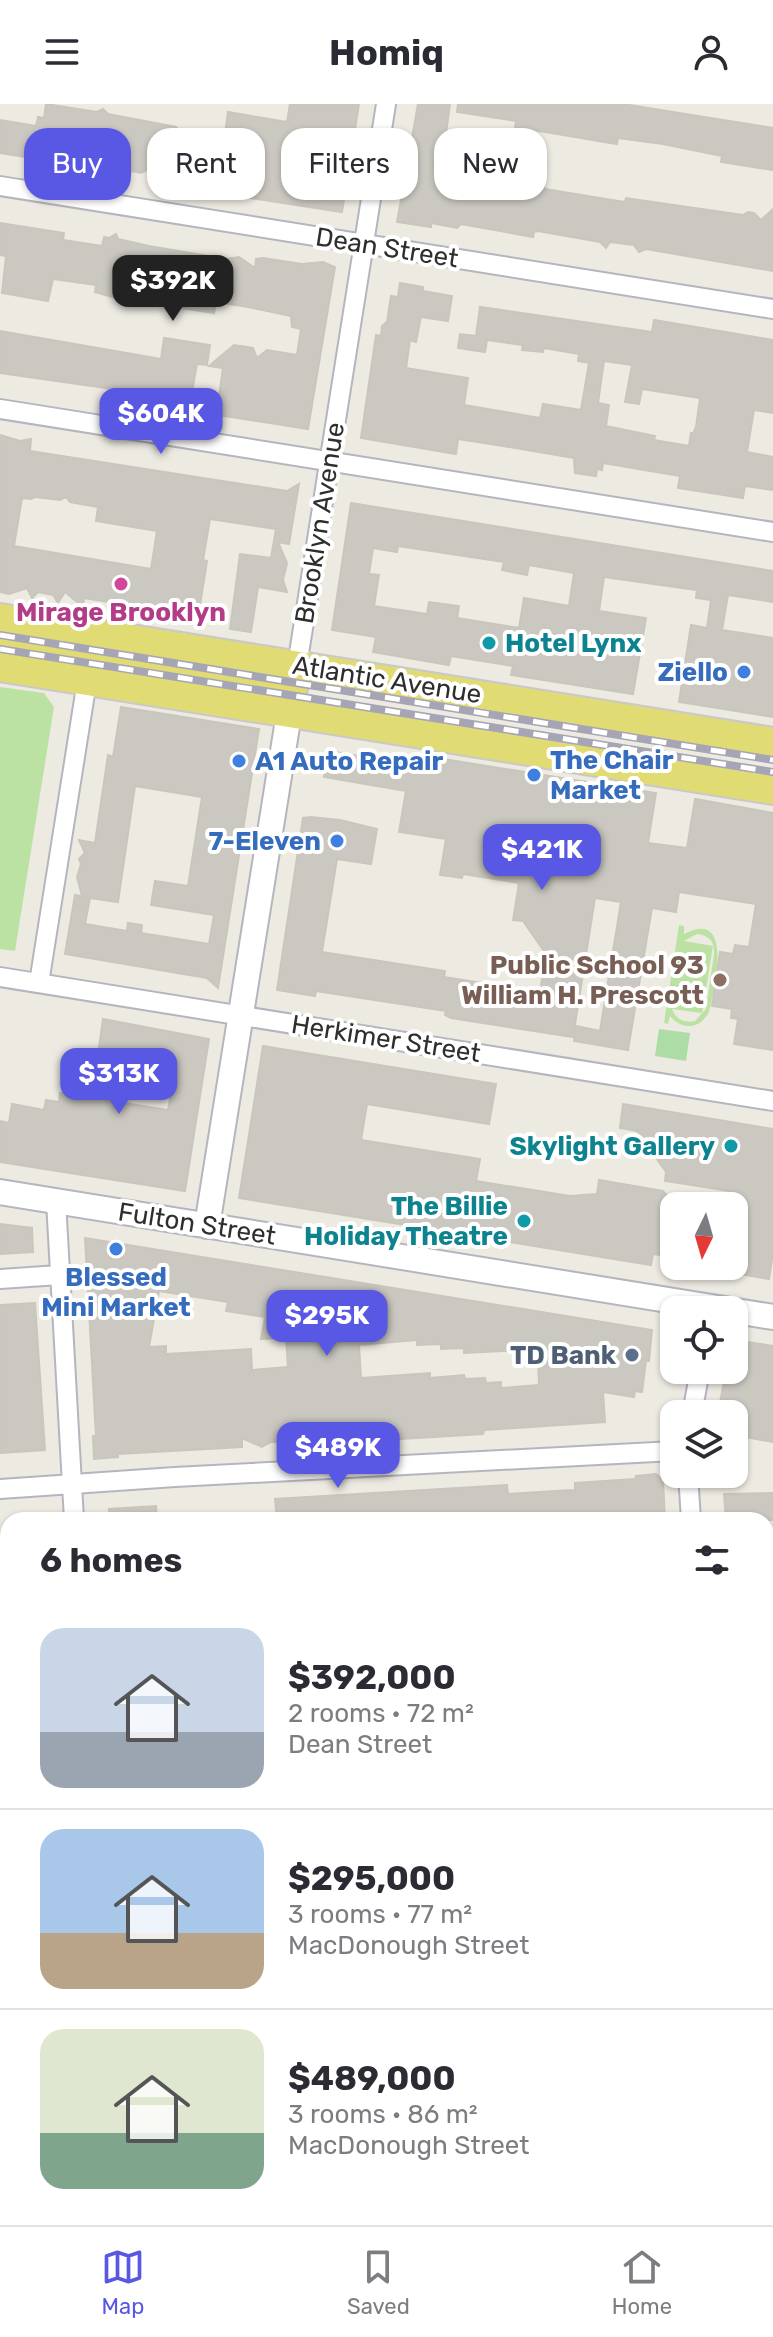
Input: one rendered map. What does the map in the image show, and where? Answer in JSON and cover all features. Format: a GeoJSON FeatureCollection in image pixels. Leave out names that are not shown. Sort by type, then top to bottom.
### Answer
{"type":"FeatureCollection","features":[{"type":"Feature","properties":{"kind":"main road","name":"Atlantic Avenue"},"geometry":{"type":"LineString","coordinates":[[0,618],[293,689],[773,790]]}},
{"type":"Feature","properties":{"kind":"main road"},"geometry":{"type":"LineString","coordinates":[[0,642],[293,689]]}},
{"type":"Feature","properties":{"kind":"main road","name":"Atlantic Avenue"},"geometry":{"type":"LineString","coordinates":[[0,667],[87,681],[293,689],[773,742]]}},
{"type":"Feature","properties":{"kind":"main road","name":"Brooklyn Avenue"},"geometry":{"type":"LineString","coordinates":[[207,1226],[293,689]]}},
{"type":"Feature","properties":{"kind":"main road","name":"Fulton Street"},"geometry":{"type":"LineString","coordinates":[[0,1192],[660,1300]]}},
{"type":"Feature","properties":{"kind":"main road","name":"Fulton Street"},"geometry":{"type":"LineString","coordinates":[[748,1313],[773,1317]]}},
{"type":"Feature","properties":{"kind":"street","name":"Brooklyn Avenue"},"geometry":{"type":"LineString","coordinates":[[293,689],[386,104]]}},
{"type":"Feature","properties":{"kind":"street","name":"Dean Street"},"geometry":{"type":"LineString","coordinates":[[0,186],[773,309]]}},
{"type":"Feature","properties":{"kind":"street"},"geometry":{"type":"LineString","coordinates":[[0,409],[773,532]]}},
{"type":"Feature","properties":{"kind":"street"},"geometry":{"type":"LineString","coordinates":[[39,983],[87,681]]}},
{"type":"Feature","properties":{"kind":"street","name":"Herkimer Street"},"geometry":{"type":"LineString","coordinates":[[0,977],[773,1101]]}},
{"type":"Feature","properties":{"kind":"street"},"geometry":{"type":"LineString","coordinates":[[56,1201],[73,1512]]}},
{"type":"Feature","properties":{"kind":"street"},"geometry":{"type":"LineString","coordinates":[[0,1279],[59,1275]]}},
{"type":"Feature","properties":{"kind":"street"},"geometry":{"type":"LineString","coordinates":[[0,1489],[660,1452]]}},
{"type":"Feature","properties":{"kind":"street"},"geometry":{"type":"LineString","coordinates":[[689,1488],[690,1512]]}},
{"type":"Feature","properties":{"kind":"green space"},"geometry":{"type":"Polygon","coordinates":[[[0,687],[44,693],[54,707],[15,951],[0,949],[0,687]]]}},
{"type":"Feature","properties":{"kind":"green space"},"geometry":{"type":"Polygon","coordinates":[[[679,925],[684,926],[684,934],[700,929],[710,932],[716,941],[718,955],[709,1012],[696,1025],[680,1024],[670,1016],[668,1024],[664,1023],[679,925]],[[697,934],[684,941],[713,946],[705,936],[697,934]],[[713,946],[702,1013],[672,1009],[684,1021],[695,1021],[706,1009],[713,946]]]}},
{"type":"Feature","properties":{"kind":"green space"},"geometry":{"type":"Polygon","coordinates":[[[659,1029],[690,1033],[686,1061],[655,1056],[659,1029]]]}},
{"type":"Feature","properties":{"kind":"building"},"geometry":{"type":"Polygon","coordinates":[[[46,104],[97,112],[103,109],[108,114],[177,128],[147,128],[147,170],[141,173],[131,172],[131,128],[24,128],[24,157],[0,153],[0,120],[36,126],[38,117],[44,118],[46,104]]]}},
{"type":"Feature","properties":{"kind":"building"},"geometry":{"type":"Polygon","coordinates":[[[290,104],[359,104],[355,128],[281,128],[281,200],[344,200],[342,212],[263,200],[265,128],[226,128],[228,112],[287,122],[290,104]]]}},
{"type":"Feature","properties":{"kind":"building"},"geometry":{"type":"Polygon","coordinates":[[[418,104],[450,104],[447,128],[434,128],[434,200],[547,200],[547,189],[625,202],[626,198],[743,215],[748,212],[761,220],[773,209],[773,271],[646,249],[639,252],[634,245],[610,242],[606,248],[600,242],[538,231],[534,232],[533,237],[461,224],[457,228],[397,222],[401,200],[418,200],[418,128],[414,128],[418,104]]]}},
{"type":"Feature","properties":{"kind":"building"},"geometry":{"type":"Polygon","coordinates":[[[458,104],[623,104],[773,128],[773,170],[721,162],[722,156],[663,144],[618,138],[617,144],[547,132],[547,128],[515,127],[516,121],[457,112],[458,104]]]}},
{"type":"Feature","properties":{"kind":"building"},"geometry":{"type":"Polygon","coordinates":[[[0,223],[64,233],[63,240],[102,246],[104,237],[116,234],[118,239],[149,246],[226,259],[239,257],[255,268],[256,259],[263,258],[302,264],[323,262],[335,267],[308,429],[154,405],[155,395],[0,373],[0,331],[161,359],[164,338],[210,345],[207,365],[197,364],[192,392],[219,396],[223,368],[209,366],[234,345],[253,348],[257,358],[267,350],[297,355],[301,329],[292,327],[291,316],[248,307],[216,302],[214,313],[116,298],[95,292],[96,285],[53,279],[48,301],[2,293],[6,256],[0,255],[0,223]]]}},
{"type":"Feature","properties":{"kind":"building"},"geometry":{"type":"Polygon","coordinates":[[[400,283],[452,296],[448,321],[421,317],[416,342],[410,340],[406,368],[468,378],[464,405],[540,418],[543,404],[581,410],[589,363],[578,361],[579,354],[544,348],[543,352],[522,350],[523,345],[487,340],[485,352],[458,348],[460,334],[476,336],[480,307],[652,332],[654,320],[773,340],[773,413],[754,410],[747,452],[773,457],[773,490],[745,486],[743,498],[678,488],[680,476],[603,463],[602,470],[597,469],[596,476],[575,473],[574,458],[497,445],[458,439],[456,454],[361,438],[376,335],[381,336],[382,326],[387,322],[391,296],[398,297],[400,283]],[[604,361],[598,403],[609,405],[606,426],[689,446],[691,433],[696,427],[700,398],[642,389],[639,404],[625,402],[632,365],[604,361]]]}},
{"type":"Feature","properties":{"kind":"building"},"geometry":{"type":"Polygon","coordinates":[[[0,435],[20,441],[31,439],[30,451],[287,491],[299,484],[289,544],[278,542],[287,563],[283,580],[287,592],[258,587],[251,632],[230,629],[240,554],[271,558],[276,529],[210,519],[197,624],[144,616],[145,608],[84,598],[83,607],[65,592],[58,603],[53,595],[38,592],[32,598],[27,588],[9,594],[0,592],[0,435]],[[66,497],[60,500],[22,498],[14,546],[151,569],[157,531],[96,521],[98,507],[70,502],[66,497]]]}},
{"type":"Feature","properties":{"kind":"building"},"geometry":{"type":"Polygon","coordinates":[[[351,503],[773,571],[773,602],[728,595],[722,630],[773,638],[773,717],[679,702],[691,625],[707,628],[711,600],[696,598],[697,590],[604,577],[599,611],[646,618],[633,694],[511,675],[513,666],[451,656],[449,665],[373,652],[376,637],[332,630],[351,503]],[[398,546],[397,552],[373,548],[369,574],[379,575],[374,606],[427,614],[429,602],[459,606],[457,618],[519,628],[524,598],[569,606],[574,573],[529,565],[527,575],[502,570],[504,562],[398,546]]]}},
{"type":"Feature","properties":{"kind":"building"},"geometry":{"type":"Polygon","coordinates":[[[121,707],[259,729],[218,988],[207,978],[65,954],[75,895],[90,898],[82,896],[77,877],[81,864],[79,859],[85,853],[79,840],[95,843],[108,755],[113,757],[121,707]],[[135,786],[118,902],[90,898],[85,924],[127,931],[128,923],[142,925],[141,933],[209,944],[214,915],[151,905],[155,881],[188,886],[202,797],[135,786]]]}},
{"type":"Feature","properties":{"kind":"building"},"geometry":{"type":"Polygon","coordinates":[[[328,751],[410,764],[412,754],[656,793],[648,843],[687,848],[695,799],[773,813],[773,1050],[734,1044],[738,1019],[731,1018],[732,1009],[712,1006],[720,952],[733,954],[735,945],[749,947],[756,904],[679,892],[676,912],[652,908],[628,1050],[574,1041],[576,1026],[600,1031],[621,902],[595,898],[573,1037],[451,1018],[445,1015],[446,1011],[316,991],[315,996],[277,990],[303,818],[311,817],[377,829],[371,864],[337,859],[322,952],[445,971],[444,977],[540,992],[546,954],[523,921],[513,920],[519,883],[463,874],[462,878],[440,875],[446,839],[399,832],[406,791],[324,777],[328,751]]]}},
{"type":"Feature","properties":{"kind":"building"},"geometry":{"type":"Polygon","coordinates":[[[103,1019],[209,1039],[185,1191],[0,1162],[0,1121],[9,1123],[12,1104],[44,1110],[46,1100],[59,1102],[60,1093],[168,1110],[173,1081],[96,1069],[103,1019]]]}},
{"type":"Feature","properties":{"kind":"building"},"geometry":{"type":"Polygon","coordinates":[[[263,1046],[496,1084],[489,1124],[367,1104],[361,1140],[480,1159],[476,1181],[570,1196],[597,1194],[599,1180],[664,1192],[660,1192],[660,1255],[653,1254],[651,1265],[239,1198],[263,1046]]]}},
{"type":"Feature","properties":{"kind":"building"},"geometry":{"type":"Polygon","coordinates":[[[623,1104],[773,1129],[773,1253],[769,1279],[748,1275],[748,1192],[665,1181],[666,1172],[637,1131],[620,1128],[623,1104]]]}},
{"type":"Feature","properties":{"kind":"building"},"geometry":{"type":"Polygon","coordinates":[[[0,1224],[32,1228],[33,1252],[0,1254],[0,1224]]]}},
{"type":"Feature","properties":{"kind":"building"},"geometry":{"type":"Polygon","coordinates":[[[85,1238],[652,1330],[642,1392],[635,1391],[634,1397],[603,1392],[605,1422],[368,1441],[366,1437],[271,1442],[262,1447],[242,1438],[242,1447],[118,1454],[118,1457],[94,1459],[93,1436],[96,1436],[85,1238]],[[159,1291],[149,1347],[166,1346],[166,1354],[251,1349],[252,1370],[288,1367],[286,1338],[261,1339],[265,1317],[226,1311],[228,1302],[159,1291]],[[417,1340],[359,1345],[361,1378],[430,1373],[430,1378],[464,1375],[465,1379],[485,1378],[486,1383],[501,1382],[501,1388],[539,1385],[538,1356],[532,1357],[531,1353],[464,1353],[464,1348],[441,1349],[441,1344],[417,1345],[417,1340]]]}},
{"type":"Feature","properties":{"kind":"building"},"geometry":{"type":"Polygon","coordinates":[[[35,1303],[45,1450],[0,1453],[0,1305],[35,1303]]]}},
{"type":"Feature","properties":{"kind":"building"},"geometry":{"type":"Polygon","coordinates":[[[748,1342],[773,1346],[773,1442],[748,1438],[748,1400],[721,1400],[723,1384],[748,1384],[748,1342]]]}},
{"type":"Feature","properties":{"kind":"building"},"geometry":{"type":"Polygon","coordinates":[[[656,1474],[660,1477],[665,1512],[276,1512],[275,1499],[507,1485],[508,1494],[575,1490],[575,1483],[635,1479],[636,1476],[656,1474]]]}},
{"type":"Feature","properties":{"kind":"building"},"geometry":{"type":"Polygon","coordinates":[[[773,1493],[773,1512],[725,1512],[724,1494],[773,1493]]]}},
{"type":"Feature","properties":{"kind":"building"},"geometry":{"type":"Polygon","coordinates":[[[156,1506],[156,1512],[109,1512],[109,1509],[156,1506]]]}},
{"type":"Feature","properties":{"kind":"railway"},"geometry":{"type":"LineString","coordinates":[[0,635],[773,760]]}},
{"type":"Feature","properties":{"kind":"railway"},"geometry":{"type":"LineString","coordinates":[[0,649],[773,772]]}},
{"type":"Feature","properties":{"kind":"place","name":"Mirage Brooklyn"},"geometry":{"type":"Point","coordinates":[121,584]}},
{"type":"Feature","properties":{"kind":"place","name":"Hotel Lynx"},"geometry":{"type":"Point","coordinates":[489,643]}},
{"type":"Feature","properties":{"kind":"place","name":"Ziello"},"geometry":{"type":"Point","coordinates":[744,672]}},
{"type":"Feature","properties":{"kind":"place","name":"A1 Auto Repair"},"geometry":{"type":"Point","coordinates":[239,761]}},
{"type":"Feature","properties":{"kind":"place","name":"The Chair Market"},"geometry":{"type":"Point","coordinates":[534,775]}},
{"type":"Feature","properties":{"kind":"place","name":"7-Eleven"},"geometry":{"type":"Point","coordinates":[337,841]}},
{"type":"Feature","properties":{"kind":"place","name":"Public School 93 William H. Prescott"},"geometry":{"type":"Point","coordinates":[720,980]}},
{"type":"Feature","properties":{"kind":"place","name":"Skylight Gallery"},"geometry":{"type":"Point","coordinates":[731,1146]}},
{"type":"Feature","properties":{"kind":"place","name":"The Billie Holiday Theatre"},"geometry":{"type":"Point","coordinates":[524,1221]}},
{"type":"Feature","properties":{"kind":"place","name":"Blessed Mini Market"},"geometry":{"type":"Point","coordinates":[116,1249]}},
{"type":"Feature","properties":{"kind":"place","name":"TD Bank"},"geometry":{"type":"Point","coordinates":[632,1355]}}]}
